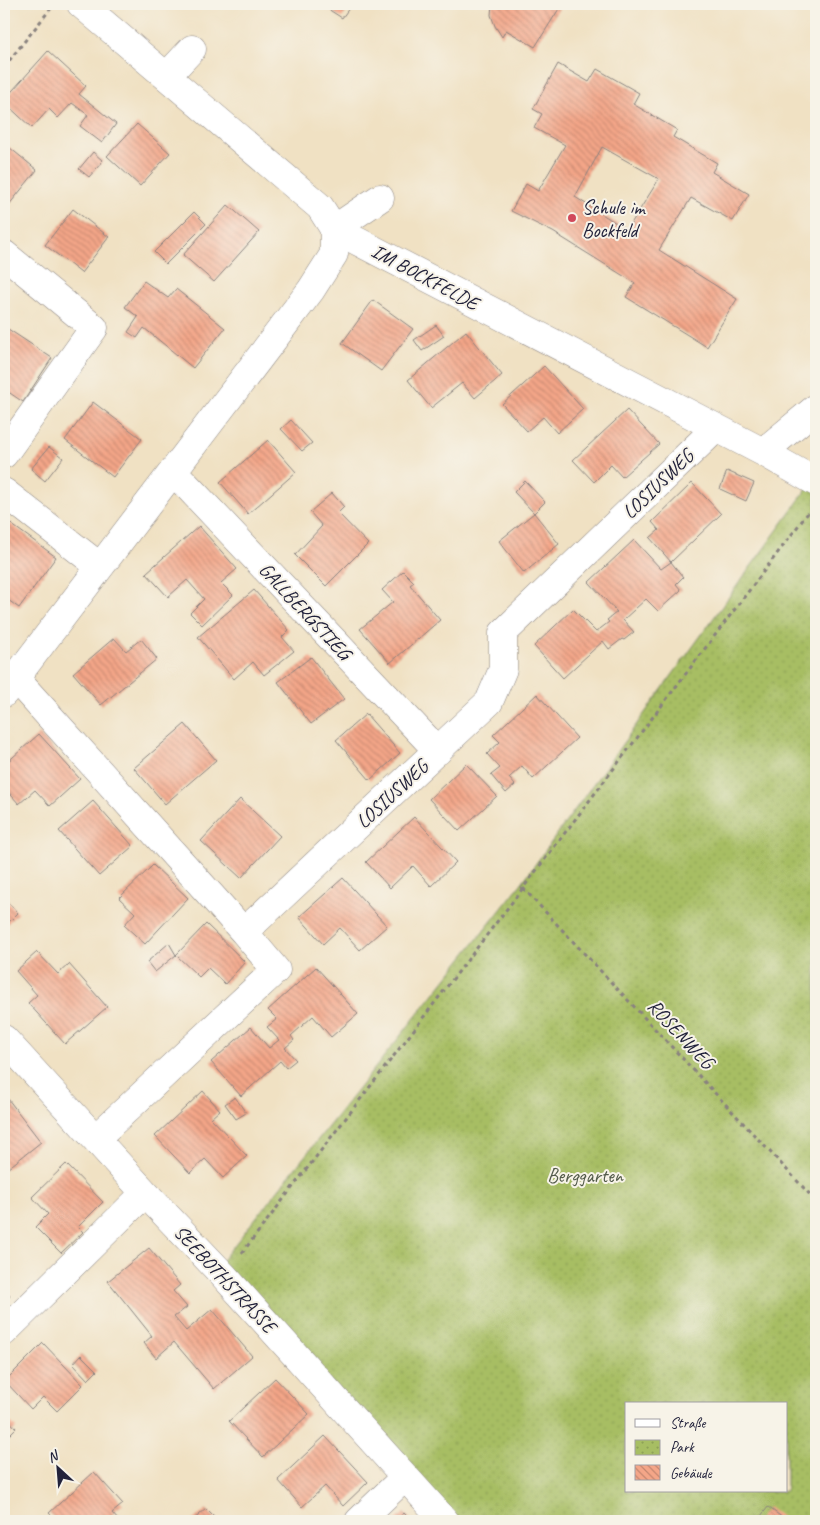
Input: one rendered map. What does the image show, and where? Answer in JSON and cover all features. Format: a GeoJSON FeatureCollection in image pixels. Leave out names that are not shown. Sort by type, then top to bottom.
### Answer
{"type":"FeatureCollection","features":[{"type":"Feature","properties":{"kind":"street","name":"IM BOCKFELDE"},"geometry":{"type":"LineString","coordinates":[[81,4],[320,207],[334,229],[715,429],[763,452],[816,482]]}},
{"type":"Feature","properties":{"kind":"street"},"geometry":{"type":"LineString","coordinates":[[167,76],[192,49]]}},
{"type":"Feature","properties":{"kind":"street"},"geometry":{"type":"LineString","coordinates":[[96,1138],[276,970],[244,932],[9,686],[311,290],[334,254],[334,229],[380,198]]}},
{"type":"Feature","properties":{"kind":"street"},"geometry":{"type":"LineString","coordinates":[[4,254],[94,328],[4,454]]}},
{"type":"Feature","properties":{"kind":"street"},"geometry":{"type":"LineString","coordinates":[[763,452],[816,408]]}},
{"type":"Feature","properties":{"kind":"street","name":"LOSIUSWEG"},"geometry":{"type":"LineString","coordinates":[[244,932],[489,702],[503,669],[504,633],[715,429]]}},
{"type":"Feature","properties":{"kind":"street","name":"GALLBERGSTIEG"},"geometry":{"type":"LineString","coordinates":[[173,470],[438,751]]}},
{"type":"Feature","properties":{"kind":"street"},"geometry":{"type":"LineString","coordinates":[[4,492],[99,566]]}},
{"type":"Feature","properties":{"kind":"street","name":"SEEBOTHSTRASSE"},"geometry":{"type":"LineString","coordinates":[[4,1039],[224,1276],[445,1521]]}},
{"type":"Feature","properties":{"kind":"street"},"geometry":{"type":"LineString","coordinates":[[4,1332],[145,1193]]}},
{"type":"Feature","properties":{"kind":"street"},"geometry":{"type":"LineString","coordinates":[[359,1521],[405,1478]]}},
{"type":"Feature","properties":{"kind":"path"},"geometry":{"type":"LineString","coordinates":[[4,66],[55,4]]}},
{"type":"Feature","properties":{"kind":"path"},"geometry":{"type":"LineString","coordinates":[[224,1276],[816,503]]}},
{"type":"Feature","properties":{"kind":"path","name":"ROSENWEG"},"geometry":{"type":"LineString","coordinates":[[523,888],[816,1201]]}},
{"type":"Feature","properties":{"kind":"green space","name":"Berggarten"},"geometry":{"type":"Polygon","coordinates":[[[815,478],[816,1521],[457,1521],[220,1263],[521,884],[815,478]]]}},
{"type":"Feature","properties":{"kind":"building"},"geometry":{"type":"Polygon","coordinates":[[[320,4],[352,4],[342,18],[320,4]]]}},
{"type":"Feature","properties":{"kind":"building"},"geometry":{"type":"Polygon","coordinates":[[[492,4],[562,4],[535,47],[506,30],[502,37],[491,15],[492,4]]]}},
{"type":"Feature","properties":{"kind":"building"},"geometry":{"type":"Polygon","coordinates":[[[48,51],[86,86],[79,94],[116,124],[102,143],[80,126],[88,115],[72,103],[58,118],[49,109],[32,128],[4,102],[48,51]]]}},
{"type":"Feature","properties":{"kind":"building","name":"Schule im Bockfeld"},"geometry":{"type":"Polygon","coordinates":[[[558,64],[589,82],[597,69],[639,93],[633,104],[677,130],[673,137],[717,163],[712,172],[749,194],[733,221],[691,198],[659,250],[737,299],[707,347],[626,297],[635,283],[553,232],[511,211],[526,184],[538,191],[565,145],[534,128],[542,114],[533,109],[558,64]],[[602,147],[575,197],[627,230],[659,179],[602,147]]]}},
{"type":"Feature","properties":{"kind":"building"},"geometry":{"type":"Polygon","coordinates":[[[137,124],[170,153],[140,186],[107,156],[137,124]]]}},
{"type":"Feature","properties":{"kind":"building"},"geometry":{"type":"Polygon","coordinates":[[[4,143],[37,170],[4,211],[4,143]]]}},
{"type":"Feature","properties":{"kind":"building"},"geometry":{"type":"Polygon","coordinates":[[[93,152],[103,161],[89,177],[79,169],[93,152]]]}},
{"type":"Feature","properties":{"kind":"building"},"geometry":{"type":"Polygon","coordinates":[[[228,205],[259,232],[214,282],[183,255],[228,205]]]}},
{"type":"Feature","properties":{"kind":"building"},"geometry":{"type":"Polygon","coordinates":[[[73,209],[109,237],[81,273],[45,245],[73,209]]]}},
{"type":"Feature","properties":{"kind":"building"},"geometry":{"type":"Polygon","coordinates":[[[194,212],[206,224],[166,264],[154,252],[194,212]]]}},
{"type":"Feature","properties":{"kind":"building"},"geometry":{"type":"Polygon","coordinates":[[[144,281],[168,298],[176,289],[225,328],[193,368],[144,328],[137,338],[128,332],[138,317],[125,307],[144,281]]]}},
{"type":"Feature","properties":{"kind":"building"},"geometry":{"type":"Polygon","coordinates":[[[373,300],[413,329],[381,371],[342,343],[373,300]]]}},
{"type":"Feature","properties":{"kind":"building"},"geometry":{"type":"Polygon","coordinates":[[[436,325],[444,336],[422,351],[414,340],[436,325]]]}},
{"type":"Feature","properties":{"kind":"building"},"geometry":{"type":"Polygon","coordinates":[[[8,329],[52,358],[23,402],[4,389],[4,336],[8,329]]]}},
{"type":"Feature","properties":{"kind":"building"},"geometry":{"type":"Polygon","coordinates":[[[466,331],[502,375],[475,398],[462,383],[431,408],[408,380],[466,331]]]}},
{"type":"Feature","properties":{"kind":"building"},"geometry":{"type":"Polygon","coordinates":[[[544,366],[583,409],[557,433],[543,417],[527,431],[502,404],[544,366]]]}},
{"type":"Feature","properties":{"kind":"building"},"geometry":{"type":"Polygon","coordinates":[[[93,402],[142,439],[113,477],[65,440],[93,402]]]}},
{"type":"Feature","properties":{"kind":"building"},"geometry":{"type":"Polygon","coordinates":[[[627,410],[659,444],[622,477],[611,465],[594,482],[573,460],[627,410]]]}},
{"type":"Feature","properties":{"kind":"building"},"geometry":{"type":"Polygon","coordinates":[[[291,420],[312,443],[302,451],[281,429],[291,420]]]}},
{"type":"Feature","properties":{"kind":"building"},"geometry":{"type":"Polygon","coordinates":[[[268,440],[296,472],[248,514],[220,482],[268,440]]]}},
{"type":"Feature","properties":{"kind":"building"},"geometry":{"type":"Polygon","coordinates":[[[49,447],[63,458],[45,481],[31,469],[49,447]]]}},
{"type":"Feature","properties":{"kind":"building"},"geometry":{"type":"Polygon","coordinates":[[[727,471],[754,483],[746,501],[720,489],[727,471]]]}},
{"type":"Feature","properties":{"kind":"building"},"geometry":{"type":"Polygon","coordinates":[[[525,481],[545,502],[534,513],[514,492],[525,481]]]}},
{"type":"Feature","properties":{"kind":"building"},"geometry":{"type":"Polygon","coordinates":[[[692,483],[721,514],[671,562],[650,538],[659,530],[652,522],[692,483]]]}},
{"type":"Feature","properties":{"kind":"building"},"geometry":{"type":"Polygon","coordinates":[[[332,493],[344,507],[338,513],[368,544],[326,586],[295,555],[322,526],[310,512],[332,493]]]}},
{"type":"Feature","properties":{"kind":"building"},"geometry":{"type":"Polygon","coordinates":[[[534,513],[559,544],[524,573],[499,541],[534,513]]]}},
{"type":"Feature","properties":{"kind":"building"},"geometry":{"type":"Polygon","coordinates":[[[4,519],[56,557],[19,608],[4,597],[4,519]]]}},
{"type":"Feature","properties":{"kind":"building"},"geometry":{"type":"Polygon","coordinates":[[[199,526],[237,569],[221,583],[233,595],[202,625],[190,613],[204,599],[187,580],[168,597],[146,573],[199,526]]]}},
{"type":"Feature","properties":{"kind":"building"},"geometry":{"type":"Polygon","coordinates":[[[634,540],[661,569],[671,562],[683,577],[676,584],[681,590],[658,611],[646,599],[623,620],[634,632],[609,649],[603,641],[563,678],[534,646],[573,609],[596,632],[609,622],[607,620],[617,612],[589,582],[634,540]]]}},
{"type":"Feature","properties":{"kind":"building"},"geometry":{"type":"Polygon","coordinates":[[[403,571],[414,582],[410,585],[440,620],[390,663],[360,629],[393,602],[382,590],[403,571]]]}},
{"type":"Feature","properties":{"kind":"building"},"geometry":{"type":"Polygon","coordinates":[[[254,590],[289,630],[282,637],[294,651],[264,675],[253,662],[234,679],[198,637],[254,590]]]}},
{"type":"Feature","properties":{"kind":"building"},"geometry":{"type":"Polygon","coordinates":[[[114,638],[126,651],[141,639],[157,659],[101,705],[73,673],[114,638]]]}},
{"type":"Feature","properties":{"kind":"building"},"geometry":{"type":"Polygon","coordinates":[[[311,657],[344,699],[311,724],[278,682],[311,657]]]}},
{"type":"Feature","properties":{"kind":"building"},"geometry":{"type":"Polygon","coordinates":[[[537,694],[577,738],[533,779],[522,766],[509,778],[515,785],[506,793],[491,775],[500,768],[487,754],[500,742],[493,735],[537,694]]]}},
{"type":"Feature","properties":{"kind":"building"},"geometry":{"type":"Polygon","coordinates":[[[366,714],[400,753],[370,780],[336,740],[366,714]]]}},
{"type":"Feature","properties":{"kind":"building"},"geometry":{"type":"Polygon","coordinates":[[[185,724],[216,760],[165,804],[134,768],[185,724]]]}},
{"type":"Feature","properties":{"kind":"building"},"geometry":{"type":"Polygon","coordinates":[[[39,734],[80,779],[50,806],[35,790],[19,804],[4,787],[4,765],[39,734]]]}},
{"type":"Feature","properties":{"kind":"building"},"geometry":{"type":"Polygon","coordinates":[[[466,764],[497,796],[459,831],[429,799],[466,764]]]}},
{"type":"Feature","properties":{"kind":"building"},"geometry":{"type":"Polygon","coordinates":[[[240,799],[280,836],[241,878],[201,841],[240,799]]]}},
{"type":"Feature","properties":{"kind":"building"},"geometry":{"type":"Polygon","coordinates":[[[93,801],[133,846],[99,876],[59,831],[93,801]]]}},
{"type":"Feature","properties":{"kind":"building"},"geometry":{"type":"Polygon","coordinates":[[[414,817],[456,862],[431,886],[413,866],[390,888],[366,862],[414,817]]]}},
{"type":"Feature","properties":{"kind":"building"},"geometry":{"type":"Polygon","coordinates":[[[153,865],[188,898],[145,944],[124,925],[135,913],[119,898],[153,865]]]}},
{"type":"Feature","properties":{"kind":"building"},"geometry":{"type":"Polygon","coordinates":[[[343,878],[387,926],[360,950],[340,928],[323,944],[299,917],[343,878]]]}},
{"type":"Feature","properties":{"kind":"building"},"geometry":{"type":"Polygon","coordinates":[[[4,898],[18,913],[4,927],[4,898]]]}},
{"type":"Feature","properties":{"kind":"building"},"geometry":{"type":"Polygon","coordinates":[[[206,924],[245,962],[225,984],[208,968],[199,977],[176,955],[206,924]]]}},
{"type":"Feature","properties":{"kind":"building"},"geometry":{"type":"Polygon","coordinates":[[[169,943],[176,955],[155,972],[147,962],[169,943]]]}},
{"type":"Feature","properties":{"kind":"building"},"geometry":{"type":"Polygon","coordinates":[[[37,952],[58,974],[69,964],[107,1007],[65,1044],[28,1003],[37,995],[16,971],[37,952]]]}},
{"type":"Feature","properties":{"kind":"building"},"geometry":{"type":"Polygon","coordinates":[[[316,967],[358,1014],[331,1037],[313,1016],[291,1036],[294,1040],[285,1048],[296,1060],[286,1068],[280,1061],[241,1096],[211,1062],[251,1027],[269,1048],[279,1040],[267,1027],[277,1019],[268,1010],[316,967]]]}},
{"type":"Feature","properties":{"kind":"building"},"geometry":{"type":"Polygon","coordinates":[[[203,1091],[220,1110],[211,1118],[247,1156],[223,1178],[205,1159],[190,1173],[155,1136],[203,1091]]]}},
{"type":"Feature","properties":{"kind":"building"},"geometry":{"type":"Polygon","coordinates":[[[235,1097],[246,1113],[236,1119],[225,1104],[235,1097]]]}},
{"type":"Feature","properties":{"kind":"building"},"geometry":{"type":"Polygon","coordinates":[[[8,1099],[41,1142],[7,1169],[4,1165],[4,1102],[8,1099]]]}},
{"type":"Feature","properties":{"kind":"building"},"geometry":{"type":"Polygon","coordinates":[[[66,1164],[103,1202],[78,1227],[83,1232],[61,1253],[35,1227],[48,1214],[32,1197],[66,1164]]]}},
{"type":"Feature","properties":{"kind":"building"},"geometry":{"type":"Polygon","coordinates":[[[149,1248],[180,1285],[173,1291],[187,1307],[174,1317],[186,1331],[212,1309],[252,1356],[214,1389],[174,1342],[156,1358],[144,1343],[152,1336],[108,1281],[149,1248]]]}},
{"type":"Feature","properties":{"kind":"building"},"geometry":{"type":"Polygon","coordinates":[[[4,1291],[10,1296],[4,1302],[4,1291]]]}},
{"type":"Feature","properties":{"kind":"building"},"geometry":{"type":"Polygon","coordinates":[[[43,1343],[83,1385],[57,1411],[43,1397],[31,1409],[5,1381],[43,1343]]]}},
{"type":"Feature","properties":{"kind":"building"},"geometry":{"type":"Polygon","coordinates":[[[81,1355],[97,1371],[88,1380],[73,1364],[81,1355]]]}},
{"type":"Feature","properties":{"kind":"building"},"geometry":{"type":"Polygon","coordinates":[[[275,1378],[309,1414],[263,1457],[229,1421],[275,1378]]]}},
{"type":"Feature","properties":{"kind":"building"},"geometry":{"type":"Polygon","coordinates":[[[4,1415],[16,1428],[4,1440],[4,1415]]]}},
{"type":"Feature","properties":{"kind":"building"},"geometry":{"type":"Polygon","coordinates":[[[325,1436],[368,1482],[343,1506],[325,1486],[302,1507],[278,1480],[325,1436]]]}},
{"type":"Feature","properties":{"kind":"building"},"geometry":{"type":"Polygon","coordinates":[[[94,1472],[123,1504],[112,1513],[119,1521],[57,1521],[49,1513],[94,1472]]]}},
{"type":"Feature","properties":{"kind":"building"},"geometry":{"type":"Polygon","coordinates":[[[768,1507],[783,1518],[781,1521],[757,1521],[768,1507]]]}},
{"type":"Feature","properties":{"kind":"building"},"geometry":{"type":"Polygon","coordinates":[[[206,1509],[218,1521],[192,1521],[206,1509]]]}},
{"type":"Feature","properties":{"kind":"building"},"geometry":{"type":"Polygon","coordinates":[[[404,1513],[412,1521],[395,1521],[404,1513]]]}},
{"type":"Feature","properties":{"kind":"place","name":"Schule im Bockfeld"},"geometry":{"type":"Point","coordinates":[572,218]}}]}
